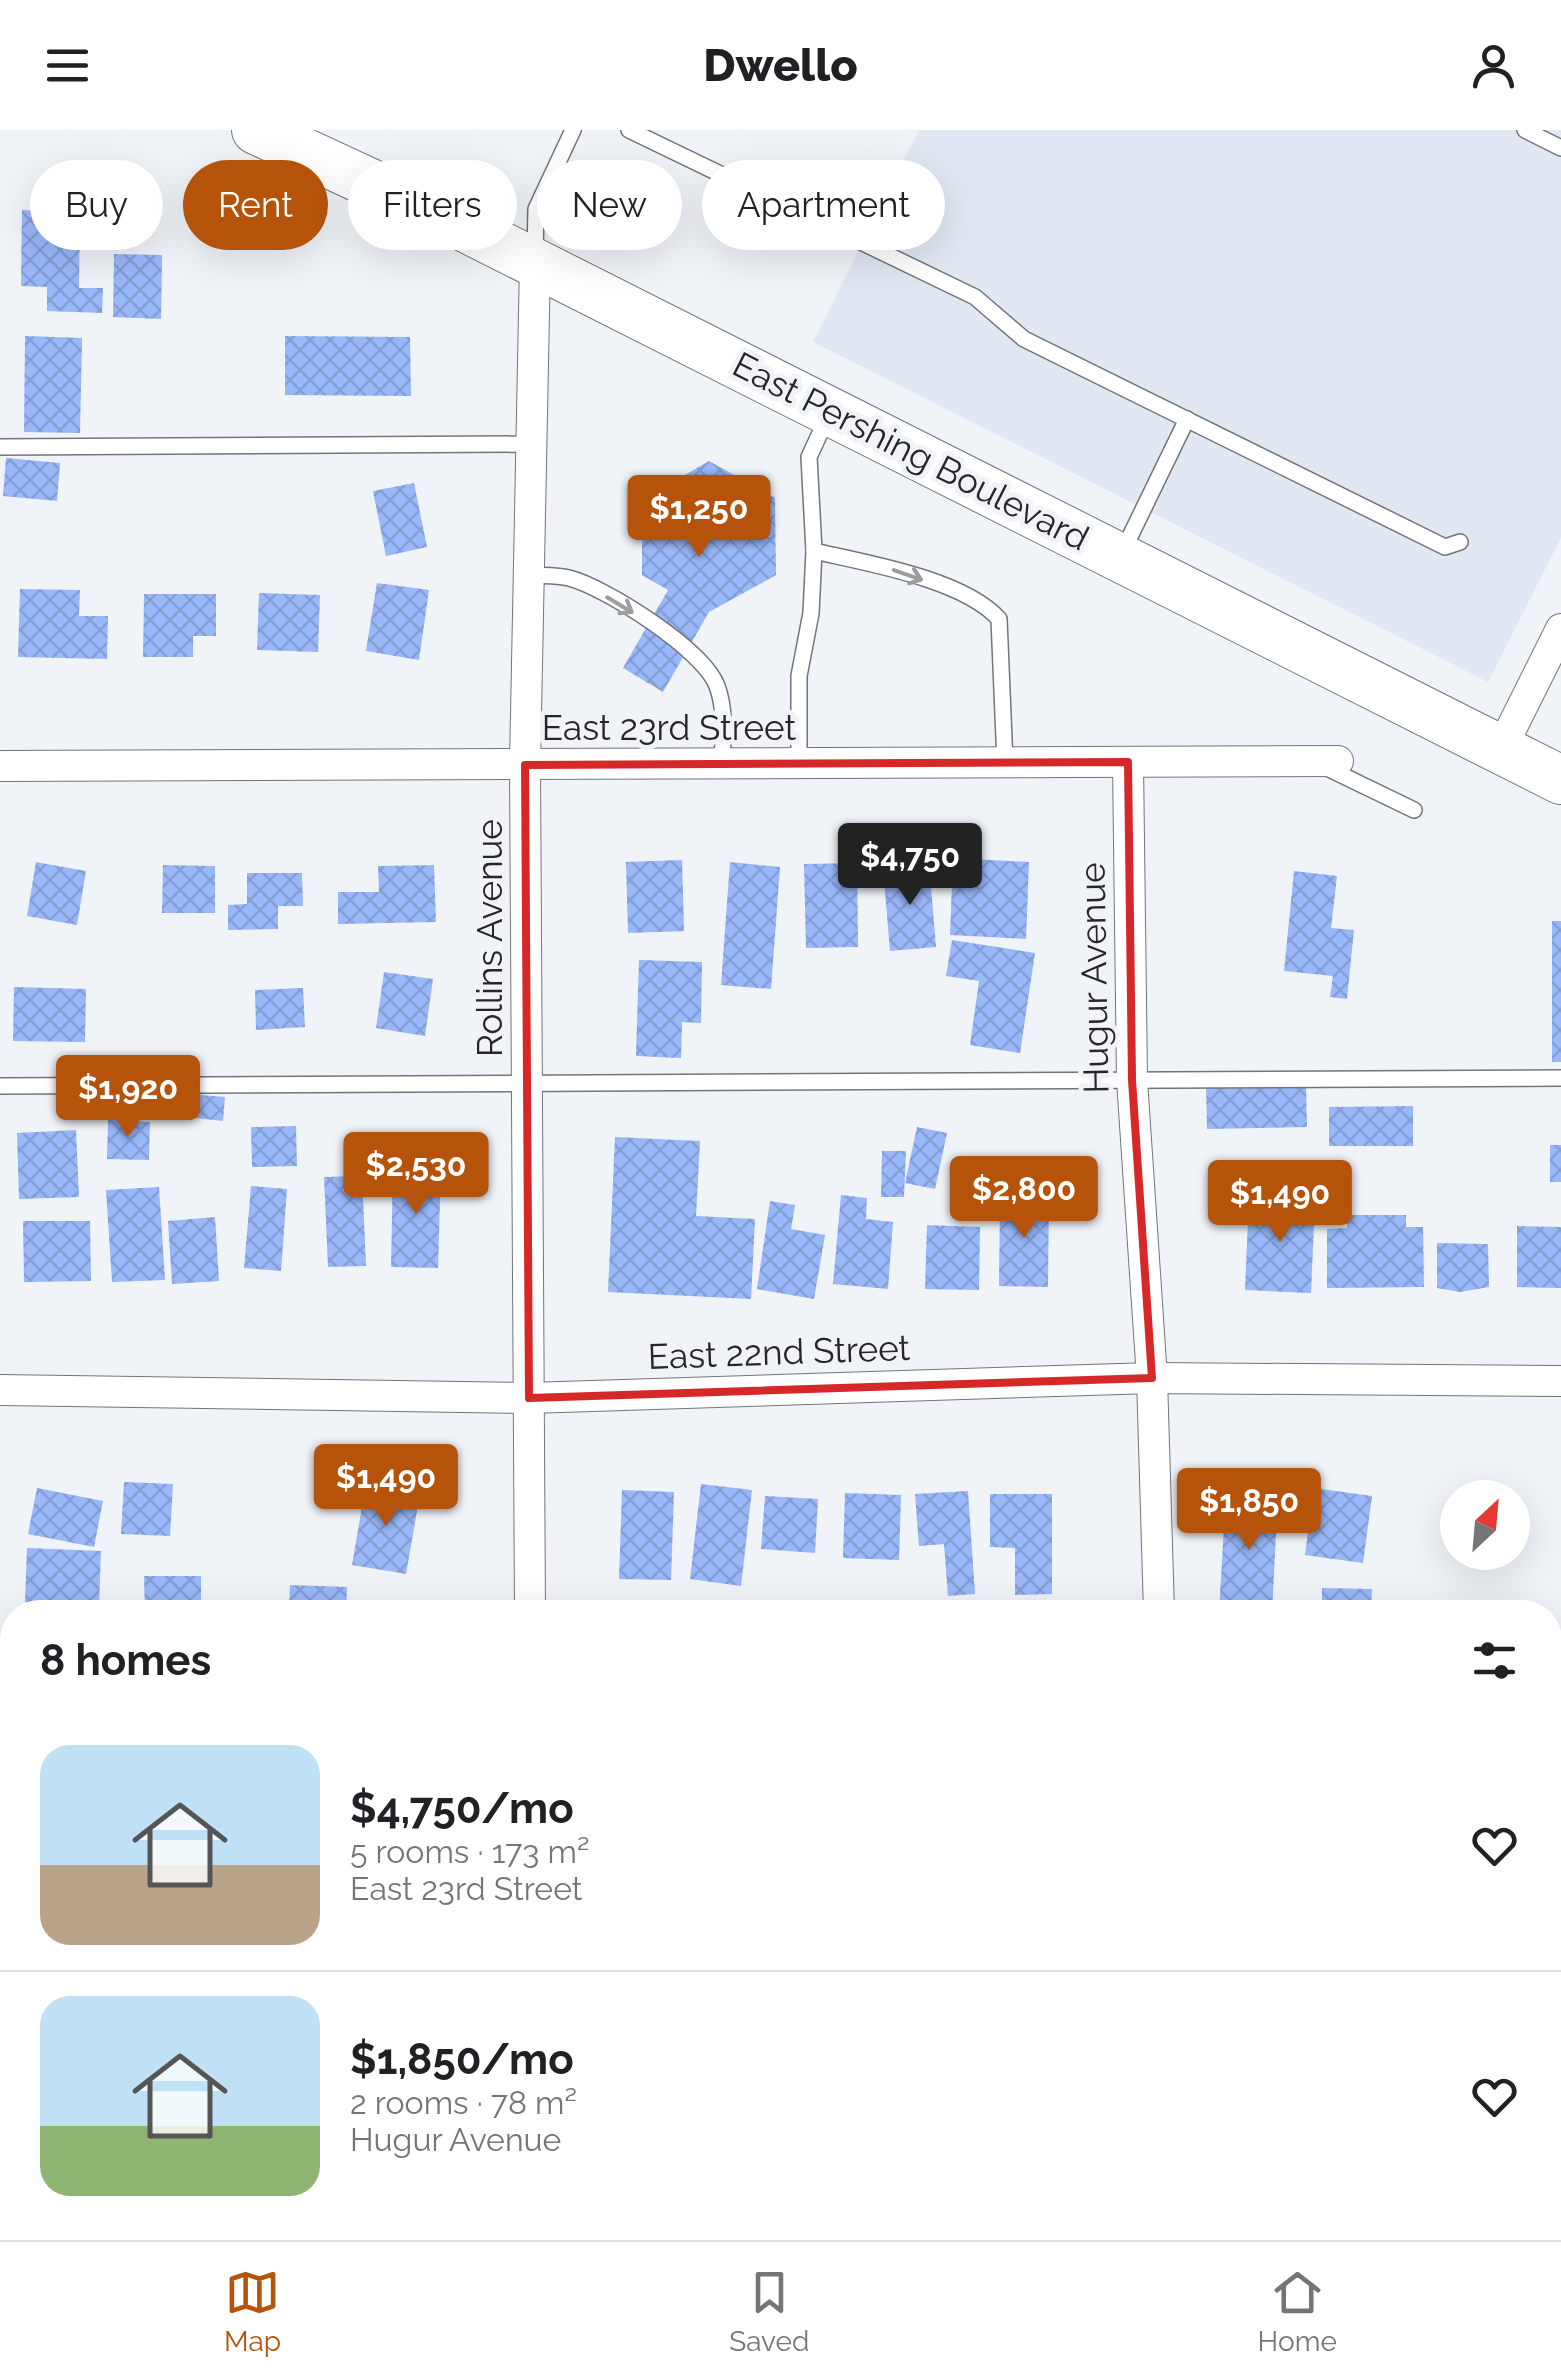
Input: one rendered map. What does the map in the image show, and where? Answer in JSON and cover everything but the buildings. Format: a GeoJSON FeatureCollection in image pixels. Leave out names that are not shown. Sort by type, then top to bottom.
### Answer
{"type":"FeatureCollection","features":[{"type":"Feature","properties":{"kind":"main road","name":"East Pershing Boulevard"},"geometry":{"type":"LineString","coordinates":[[256,130],[534,262],[1561,780]]}},
{"type":"Feature","properties":{"kind":"street","name":"Rollins Avenue"},"geometry":{"type":"LineString","coordinates":[[530,1600],[525,764],[534,262]]}},
{"type":"Feature","properties":{"kind":"street"},"geometry":{"type":"LineString","coordinates":[[1500,748],[1561,629]]}},
{"type":"Feature","properties":{"kind":"street","name":"East 23rd Street"},"geometry":{"type":"LineString","coordinates":[[0,766],[1325,761]]}},
{"type":"Feature","properties":{"kind":"street","name":"Hugur Avenue"},"geometry":{"type":"LineString","coordinates":[[1128,762],[1132,1080],[1152,1378],[1159,1600]]}},
{"type":"Feature","properties":{"kind":"street","name":"East 22nd Street"},"geometry":{"type":"LineString","coordinates":[[0,1390],[529,1398],[1152,1378],[1561,1382]]}},
{"type":"Feature","properties":{"kind":"lane"},"geometry":{"type":"LineString","coordinates":[[534,262],[536,209],[573,130]]}},
{"type":"Feature","properties":{"kind":"lane"},"geometry":{"type":"LineString","coordinates":[[629,130],[975,297],[1024,339],[1444,547],[1460,542]]}},
{"type":"Feature","properties":{"kind":"lane"},"geometry":{"type":"LineString","coordinates":[[1525,130],[1561,148]]}},
{"type":"Feature","properties":{"kind":"lane"},"geometry":{"type":"LineString","coordinates":[[799,764],[799,676],[811,613],[814,551],[808,457],[830,410]]}},
{"type":"Feature","properties":{"kind":"lane"},"geometry":{"type":"LineString","coordinates":[[1120,556],[1187,419]]}},
{"type":"Feature","properties":{"kind":"lane"},"geometry":{"type":"LineString","coordinates":[[0,447],[532,444]]}},
{"type":"Feature","properties":{"kind":"lane"},"geometry":{"type":"LineString","coordinates":[[814,551],[886,567],[989,607],[999,619],[1002,632],[1006,762]]}},
{"type":"Feature","properties":{"kind":"lane"},"geometry":{"type":"LineString","coordinates":[[530,576],[568,578],[588,586],[688,648],[717,684],[723,724],[722,763]]}},
{"type":"Feature","properties":{"kind":"lane"},"geometry":{"type":"LineString","coordinates":[[1325,761],[1414,810]]}},
{"type":"Feature","properties":{"kind":"lane"},"geometry":{"type":"LineString","coordinates":[[0,1086],[1561,1078]]}},
{"type":"Feature","properties":{"kind":"highlighted area"},"geometry":{"type":"Polygon","coordinates":[[[1128,762],[1132,1080],[1152,1378],[529,1398],[525,765],[1128,762]]]}},
{"type":"Feature","properties":{"kind":"shaded area"},"geometry":{"type":"Polygon","coordinates":[[[919,130],[1561,130],[1561,538],[1488,682],[813,342],[859,250],[945,250],[945,160],[904,160],[919,130]]]}}]}
